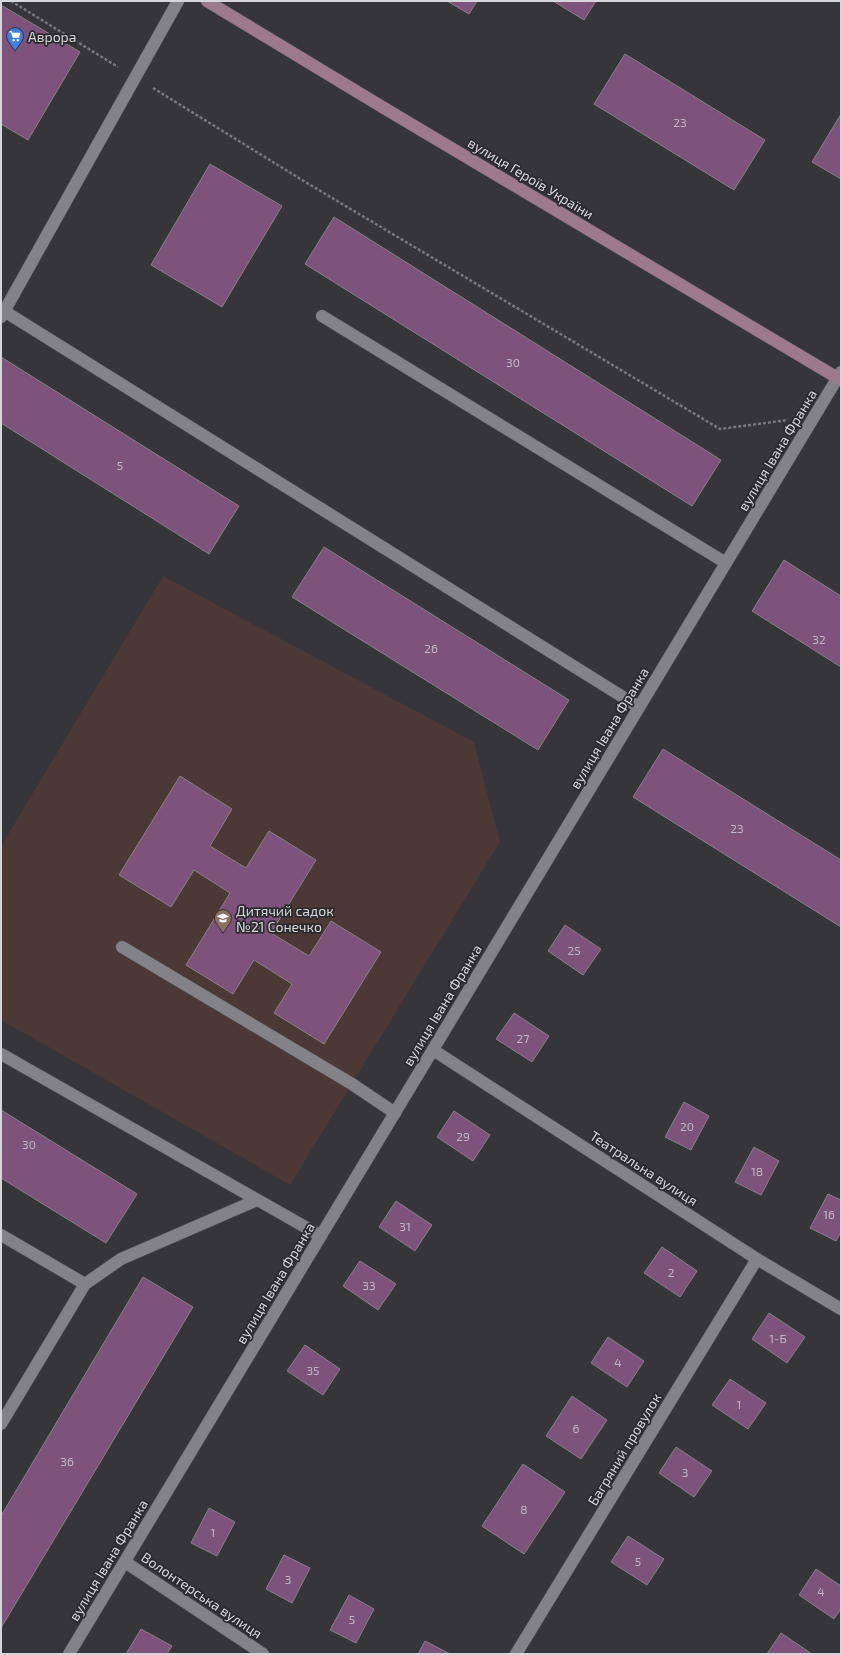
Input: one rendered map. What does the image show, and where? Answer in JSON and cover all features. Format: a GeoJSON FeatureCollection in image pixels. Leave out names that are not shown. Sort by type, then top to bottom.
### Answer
{"type":"FeatureCollection","features":[{"type":"Feature","properties":{"kind":"street"},"geometry":{"type":"LineString","coordinates":[[178,1],[3,314],[639,707]]}},
{"type":"Feature","properties":{"kind":"street","name":"вулиця Героїв України"},"geometry":{"type":"LineString","coordinates":[[207,1],[384,108],[840,376]]}},
{"type":"Feature","properties":{"kind":"street"},"geometry":{"type":"LineString","coordinates":[[322,316],[726,563]]}},
{"type":"Feature","properties":{"kind":"street","name":"вулиця Івана Франка"},"geometry":{"type":"LineString","coordinates":[[69,1654],[815,415],[840,376]]}},
{"type":"Feature","properties":{"kind":"street"},"geometry":{"type":"LineString","coordinates":[[122,947],[352,1084],[395,1113]]}},
{"type":"Feature","properties":{"kind":"street","name":"Театральна вулиця"},"geometry":{"type":"LineString","coordinates":[[433,1050],[757,1259],[841,1309]]}},
{"type":"Feature","properties":{"kind":"street"},"geometry":{"type":"LineString","coordinates":[[1,1054],[320,1236]]}},
{"type":"Feature","properties":{"kind":"street"},"geometry":{"type":"LineString","coordinates":[[1,1424],[85,1284],[121,1260],[257,1200]]}},
{"type":"Feature","properties":{"kind":"street"},"geometry":{"type":"LineString","coordinates":[[1,1235],[85,1284]]}},
{"type":"Feature","properties":{"kind":"street","name":"Багряний провулок"},"geometry":{"type":"LineString","coordinates":[[516,1654],[757,1259]]}},
{"type":"Feature","properties":{"kind":"street","name":"Волонтерська вулиця"},"geometry":{"type":"LineString","coordinates":[[125,1562],[263,1654]]}},
{"type":"Feature","properties":{"kind":"path"},"geometry":{"type":"LineString","coordinates":[[11,1],[119,67]]}},
{"type":"Feature","properties":{"kind":"path"},"geometry":{"type":"LineString","coordinates":[[152,88],[307,183],[720,429],[815,415]]}},
{"type":"Feature","properties":{"kind":"shaded area","name":"Дитячий садок №21 Сонечко"},"geometry":{"type":"Polygon","coordinates":[[[163,576],[474,742],[500,842],[290,1185],[1,1020],[1,846],[163,576]]]}},
{"type":"Feature","properties":{"kind":"building"},"geometry":{"type":"Polygon","coordinates":[[[447,1],[477,1],[469,14],[447,1]]]}},
{"type":"Feature","properties":{"kind":"building"},"geometry":{"type":"Polygon","coordinates":[[[553,1],[596,1],[584,20],[553,1]]]}},
{"type":"Feature","properties":{"kind":"building"},"geometry":{"type":"Polygon","coordinates":[[[1,5],[80,52],[28,140],[1,124],[1,5]]]}},
{"type":"Feature","properties":{"kind":"building"},"geometry":{"type":"Polygon","coordinates":[[[625,54],[765,140],[734,190],[594,104],[625,54]]]}},
{"type":"Feature","properties":{"kind":"building"},"geometry":{"type":"Polygon","coordinates":[[[841,114],[841,179],[812,162],[841,114]]]}},
{"type":"Feature","properties":{"kind":"building"},"geometry":{"type":"Polygon","coordinates":[[[210,164],[282,206],[222,307],[151,265],[210,164]]]}},
{"type":"Feature","properties":{"kind":"building"},"geometry":{"type":"Polygon","coordinates":[[[334,217],[721,460],[692,506],[305,264],[334,217]]]}},
{"type":"Feature","properties":{"kind":"building"},"geometry":{"type":"Polygon","coordinates":[[[1,357],[239,506],[209,554],[1,423],[1,357]]]}},
{"type":"Feature","properties":{"kind":"building"},"geometry":{"type":"Polygon","coordinates":[[[324,547],[569,700],[538,750],[292,597],[324,547]]]}},
{"type":"Feature","properties":{"kind":"building"},"geometry":{"type":"Polygon","coordinates":[[[784,560],[841,596],[841,667],[752,611],[784,560]]]}},
{"type":"Feature","properties":{"kind":"building"},"geometry":{"type":"Polygon","coordinates":[[[663,749],[841,860],[841,927],[633,797],[663,749]]]}},
{"type":"Feature","properties":{"kind":"building"},"geometry":{"type":"Polygon","coordinates":[[[180,776],[232,809],[210,846],[246,868],[269,831],[316,860],[271,933],[309,956],[331,921],[381,952],[324,1044],[274,1013],[292,984],[254,960],[233,994],[186,965],[230,893],[194,870],[171,907],[119,875],[180,776]]]}},
{"type":"Feature","properties":{"kind":"building"},"geometry":{"type":"Polygon","coordinates":[[[565,925],[601,949],[583,975],[548,951],[565,925]]]}},
{"type":"Feature","properties":{"kind":"building"},"geometry":{"type":"Polygon","coordinates":[[[514,1013],[549,1036],[532,1062],[496,1039],[514,1013]]]}},
{"type":"Feature","properties":{"kind":"building"},"geometry":{"type":"Polygon","coordinates":[[[684,1102],[709,1116],[691,1150],[665,1137],[684,1102]]]}},
{"type":"Feature","properties":{"kind":"building"},"geometry":{"type":"Polygon","coordinates":[[[1,1110],[137,1194],[106,1243],[1,1178],[1,1110]]]}},
{"type":"Feature","properties":{"kind":"building"},"geometry":{"type":"Polygon","coordinates":[[[454,1111],[490,1135],[473,1161],[437,1137],[454,1111]]]}},
{"type":"Feature","properties":{"kind":"building"},"geometry":{"type":"Polygon","coordinates":[[[754,1147],[779,1161],[761,1195],[735,1182],[754,1147]]]}},
{"type":"Feature","properties":{"kind":"building"},"geometry":{"type":"Polygon","coordinates":[[[828,1194],[841,1200],[841,1232],[836,1241],[810,1228],[828,1194]]]}},
{"type":"Feature","properties":{"kind":"building"},"geometry":{"type":"Polygon","coordinates":[[[396,1201],[432,1225],[415,1251],[379,1227],[396,1201]]]}},
{"type":"Feature","properties":{"kind":"building"},"geometry":{"type":"Polygon","coordinates":[[[662,1247],[697,1271],[680,1297],[644,1273],[662,1247]]]}},
{"type":"Feature","properties":{"kind":"building"},"geometry":{"type":"Polygon","coordinates":[[[360,1261],[396,1284],[378,1310],[343,1286],[360,1261]]]}},
{"type":"Feature","properties":{"kind":"building"},"geometry":{"type":"Polygon","coordinates":[[[143,1277],[193,1307],[1,1628],[1,1516],[143,1277]]]}},
{"type":"Feature","properties":{"kind":"building"},"geometry":{"type":"Polygon","coordinates":[[[769,1313],[805,1337],[787,1363],[752,1339],[769,1313]]]}},
{"type":"Feature","properties":{"kind":"building"},"geometry":{"type":"Polygon","coordinates":[[[608,1337],[644,1361],[627,1387],[591,1363],[608,1337]]]}},
{"type":"Feature","properties":{"kind":"building"},"geometry":{"type":"Polygon","coordinates":[[[305,1345],[340,1369],[323,1395],[287,1371],[305,1345]]]}},
{"type":"Feature","properties":{"kind":"building"},"geometry":{"type":"Polygon","coordinates":[[[730,1379],[766,1403],[748,1429],[712,1405],[730,1379]]]}},
{"type":"Feature","properties":{"kind":"building"},"geometry":{"type":"Polygon","coordinates":[[[572,1396],[607,1420],[581,1459],[546,1436],[572,1396]]]}},
{"type":"Feature","properties":{"kind":"building"},"geometry":{"type":"Polygon","coordinates":[[[676,1447],[712,1471],[694,1497],[659,1473],[676,1447]]]}},
{"type":"Feature","properties":{"kind":"building"},"geometry":{"type":"Polygon","coordinates":[[[523,1464],[565,1492],[524,1554],[482,1526],[523,1464]]]}},
{"type":"Feature","properties":{"kind":"building"},"geometry":{"type":"Polygon","coordinates":[[[209,1508],[235,1522],[217,1556],[191,1543],[209,1508]]]}},
{"type":"Feature","properties":{"kind":"building"},"geometry":{"type":"Polygon","coordinates":[[[628,1536],[664,1559],[647,1585],[611,1562],[628,1536]]]}},
{"type":"Feature","properties":{"kind":"building"},"geometry":{"type":"Polygon","coordinates":[[[284,1555],[310,1568],[292,1603],[266,1589],[284,1555]]]}},
{"type":"Feature","properties":{"kind":"building"},"geometry":{"type":"Polygon","coordinates":[[[816,1569],[841,1586],[841,1609],[834,1619],[799,1595],[816,1569]]]}},
{"type":"Feature","properties":{"kind":"building"},"geometry":{"type":"Polygon","coordinates":[[[349,1595],[374,1609],[356,1643],[330,1630],[349,1595]]]}},
{"type":"Feature","properties":{"kind":"building"},"geometry":{"type":"Polygon","coordinates":[[[141,1629],[172,1646],[167,1654],[126,1654],[141,1629]]]}},
{"type":"Feature","properties":{"kind":"building"},"geometry":{"type":"Polygon","coordinates":[[[781,1633],[812,1654],[767,1654],[781,1633]]]}},
{"type":"Feature","properties":{"kind":"building"},"geometry":{"type":"Polygon","coordinates":[[[425,1641],[450,1654],[418,1654],[425,1641]]]}},
{"type":"Feature","properties":{"kind":"place","name":"Аврора"},"geometry":{"type":"Point","coordinates":[15,51]}},
{"type":"Feature","properties":{"kind":"place","name":"Дитячий садок №21 Сонечко"},"geometry":{"type":"Point","coordinates":[223,933]}}]}
